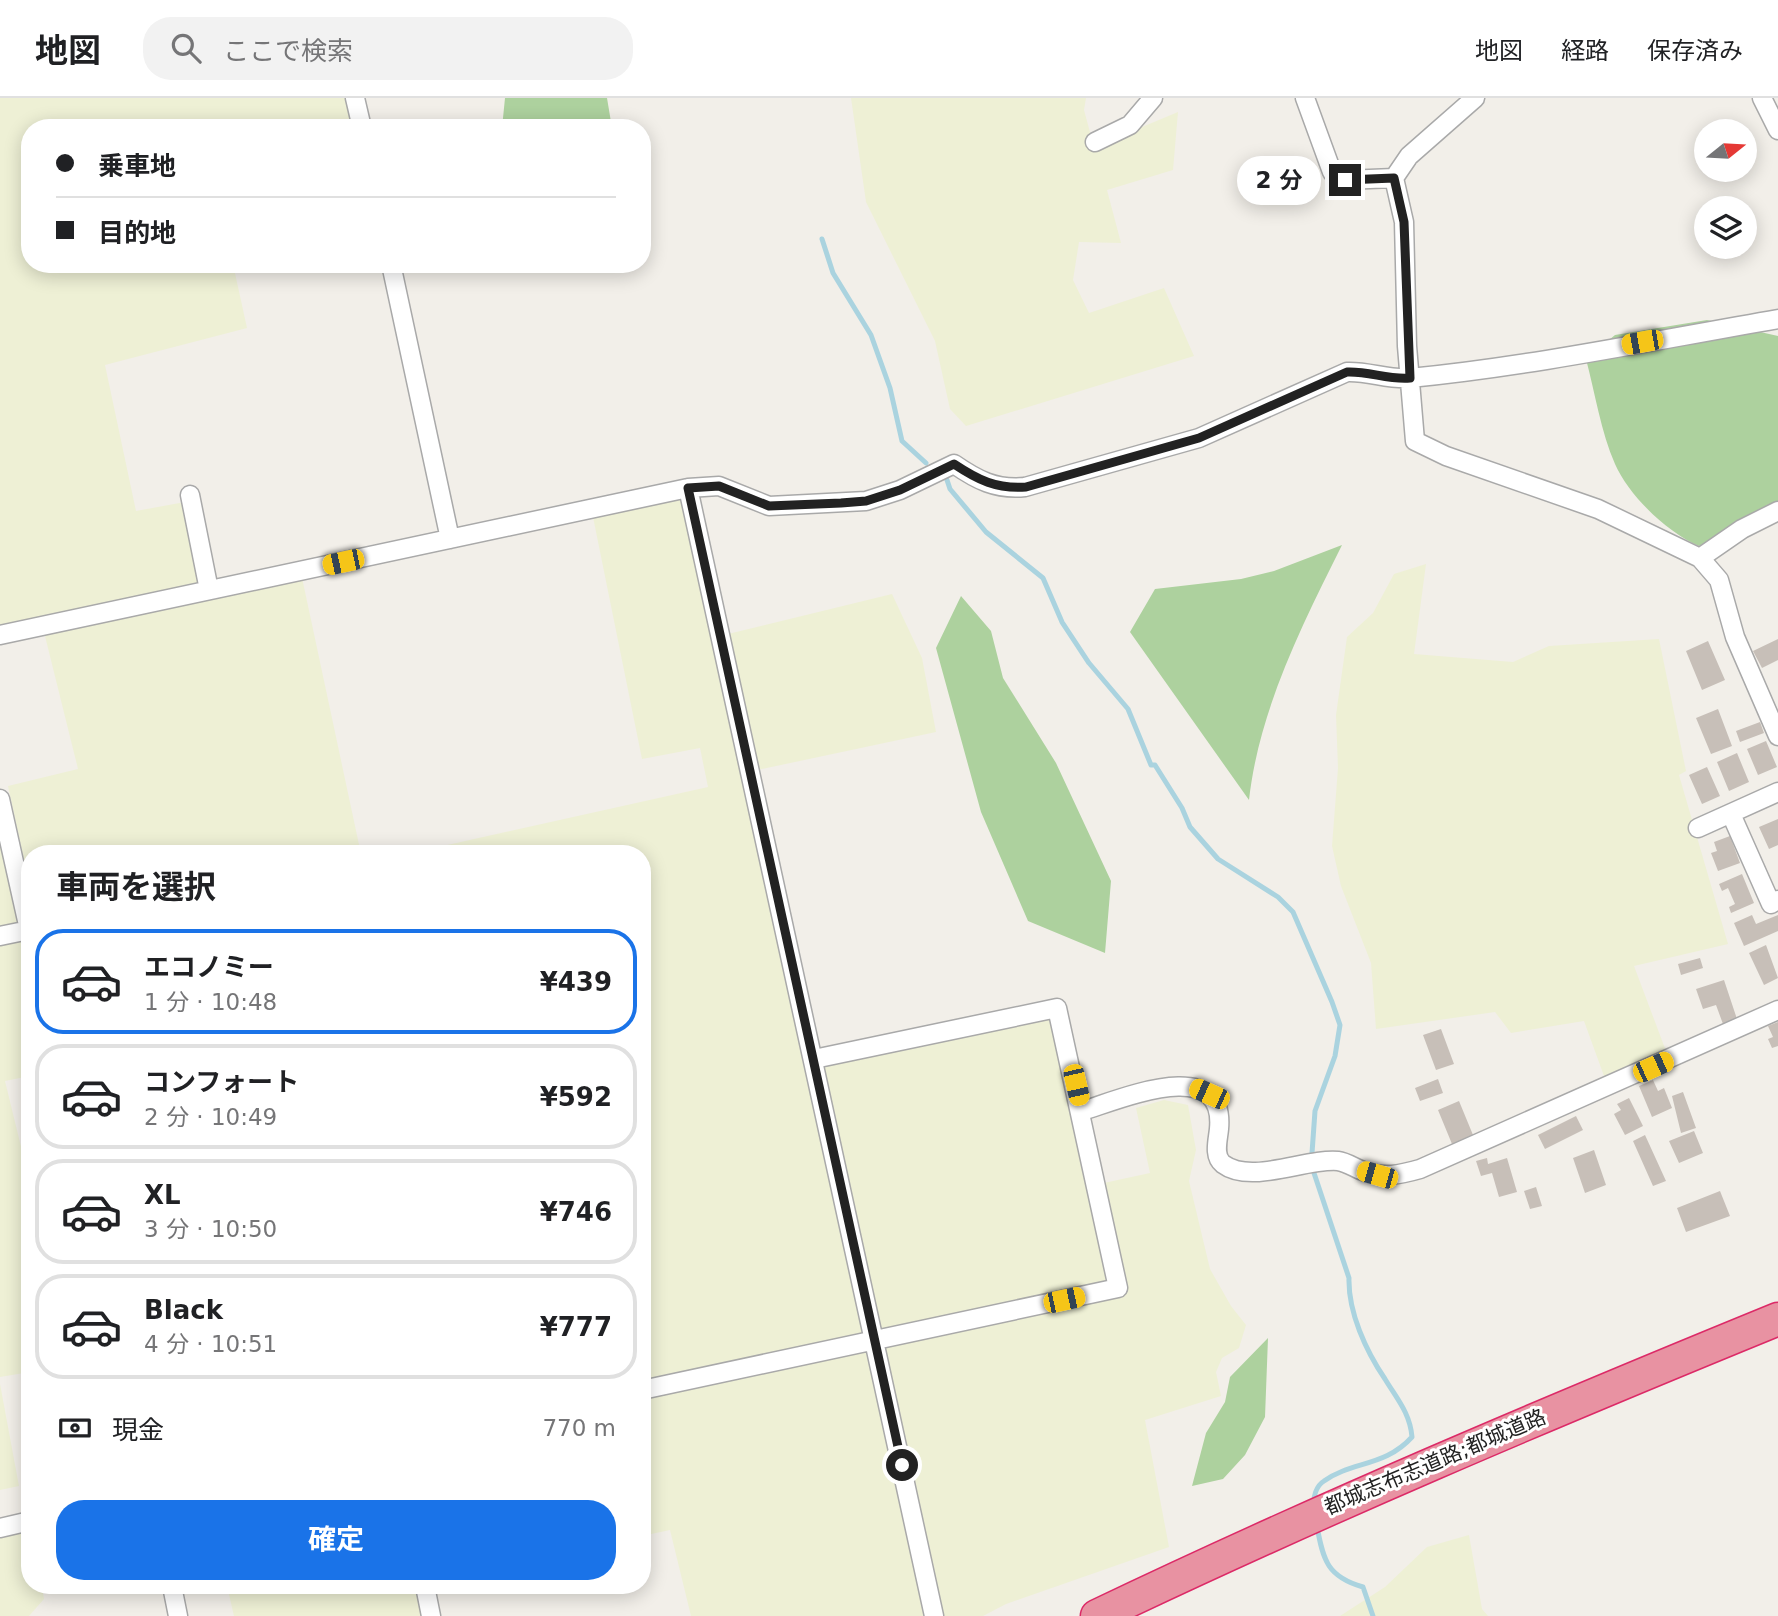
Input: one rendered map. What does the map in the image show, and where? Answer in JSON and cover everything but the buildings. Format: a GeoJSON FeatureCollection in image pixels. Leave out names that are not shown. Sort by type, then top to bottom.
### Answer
{"type":"FeatureCollection","features":[{"type":"Feature","properties":{"kind":"highway","name":"都城志布志道路;都城道路"},"geometry":{"type":"LineString","coordinates":[[1097,1616],[1269,1534],[1467,1447],[1778,1319]]}},
{"type":"Feature","properties":{"kind":"street"},"geometry":{"type":"LineString","coordinates":[[355,98],[360,119]]}},
{"type":"Feature","properties":{"kind":"street"},"geometry":{"type":"LineString","coordinates":[[1095,142],[1130,125],[1153,98]]}},
{"type":"Feature","properties":{"kind":"street"},"geometry":{"type":"LineString","coordinates":[[1305,98],[1332,172],[1345,180],[1394,178]]}},
{"type":"Feature","properties":{"kind":"street"},"geometry":{"type":"LineString","coordinates":[[1475,98],[1409,156],[1394,178],[1404,222],[1415,441],[1446,456],[1598,509],[1700,558],[1719,580],[1735,637],[1778,736]]}},
{"type":"Feature","properties":{"kind":"street"},"geometry":{"type":"LineString","coordinates":[[1762,98],[1778,130]]}},
{"type":"Feature","properties":{"kind":"street"},"geometry":{"type":"LineString","coordinates":[[393,273],[450,539]]}},
{"type":"Feature","properties":{"kind":"street"},"geometry":{"type":"LineString","coordinates":[[0,635],[688,488],[719,486],[769,506],[841,503],[891,494],[954,464],[979,481],[1007,488],[1026,487],[1199,438],[1347,372],[1365,371],[1394,379],[1479,370],[1778,319]]}},
{"type":"Feature","properties":{"kind":"street"},"geometry":{"type":"LineString","coordinates":[[688,488],[876,1340],[934,1616]]}},
{"type":"Feature","properties":{"kind":"street"},"geometry":{"type":"LineString","coordinates":[[190,495],[209,590]]}},
{"type":"Feature","properties":{"kind":"street"},"geometry":{"type":"LineString","coordinates":[[1700,558],[1742,529],[1778,511]]}},
{"type":"Feature","properties":{"kind":"street"},"geometry":{"type":"LineString","coordinates":[[1698,828],[1778,792]]}},
{"type":"Feature","properties":{"kind":"street"},"geometry":{"type":"LineString","coordinates":[[0,799],[21,895]]}},
{"type":"Feature","properties":{"kind":"street"},"geometry":{"type":"LineString","coordinates":[[1731,814],[1771,904],[1778,900]]}},
{"type":"Feature","properties":{"kind":"street"},"geometry":{"type":"LineString","coordinates":[[0,936],[21,933]]}},
{"type":"Feature","properties":{"kind":"street"},"geometry":{"type":"LineString","coordinates":[[651,1388],[1118,1288],[1082,1111],[1057,1008],[814,1059]]}},
{"type":"Feature","properties":{"kind":"street"},"geometry":{"type":"LineString","coordinates":[[1082,1111],[1166,1087],[1191,1086],[1209,1094],[1218,1106],[1216,1153],[1220,1162],[1230,1168],[1251,1172],[1338,1161],[1377,1175],[1393,1176],[1420,1169],[1778,1010]]}},
{"type":"Feature","properties":{"kind":"street"},"geometry":{"type":"LineString","coordinates":[[0,1528],[21,1523]]}},
{"type":"Feature","properties":{"kind":"street"},"geometry":{"type":"LineString","coordinates":[[174,1594],[178,1616]]}},
{"type":"Feature","properties":{"kind":"street"},"geometry":{"type":"LineString","coordinates":[[427,1594],[431,1616]]}},
{"type":"Feature","properties":{"kind":"green space"},"geometry":{"type":"Polygon","coordinates":[[[0,98],[351,98],[356,119],[21,119],[21,273],[235,273],[247,328],[105,365],[136,511],[185,502],[202,585],[0,629],[0,98]]]}},
{"type":"Feature","properties":{"kind":"green space"},"geometry":{"type":"Polygon","coordinates":[[[505,98],[607,98],[610,119],[503,119],[505,98]]]}},
{"type":"Feature","properties":{"kind":"green space"},"geometry":{"type":"Polygon","coordinates":[[[851,98],[1086,98],[1084,110],[1094,147],[1178,112],[1173,170],[1107,190],[1121,243],[1079,242],[1073,280],[1089,313],[1164,288],[1194,356],[966,426],[950,409],[935,341],[866,202],[851,98]]]}},
{"type":"Feature","properties":{"kind":"green space"},"geometry":{"type":"Polygon","coordinates":[[[1707,320],[1778,336],[1778,505],[1699,546],[1662,523],[1640,501],[1621,476],[1606,439],[1586,359],[1615,335],[1707,320]]]}},
{"type":"Feature","properties":{"kind":"green space"},"geometry":{"type":"Polygon","coordinates":[[[685,496],[728,634],[892,594],[922,658],[936,732],[748,772],[809,1064],[1054,1013],[1090,1186],[1150,1173],[1136,1108],[1164,1100],[1188,1105],[1196,1150],[1189,1181],[1210,1269],[1231,1306],[1246,1325],[1239,1348],[1222,1358],[1216,1372],[1221,1396],[1145,1420],[1169,1547],[1006,1604],[983,1616],[691,1616],[670,1530],[651,1534],[651,845],[447,845],[708,787],[700,748],[642,759],[593,517],[685,496]]]}},
{"type":"Feature","properties":{"kind":"green space"},"geometry":{"type":"Polygon","coordinates":[[[1342,545],[1298,637],[1272,701],[1254,766],[1249,800],[1130,632],[1155,589],[1241,579],[1274,571],[1342,545]]]}},
{"type":"Feature","properties":{"kind":"green space"},"geometry":{"type":"Polygon","coordinates":[[[1426,564],[1414,654],[1513,662],[1549,646],[1659,639],[1686,771],[1679,775],[1728,944],[1634,966],[1666,1051],[1604,1076],[1584,1021],[1511,1033],[1495,1012],[1376,1029],[1371,963],[1341,886],[1332,846],[1338,768],[1336,715],[1347,637],[1373,613],[1394,574],[1426,564]]]}},
{"type":"Feature","properties":{"kind":"green space"},"geometry":{"type":"Polygon","coordinates":[[[301,573],[359,845],[21,846],[8,786],[78,769],[43,628],[301,573]]]}},
{"type":"Feature","properties":{"kind":"green space"},"geometry":{"type":"Polygon","coordinates":[[[961,596],[991,631],[1003,678],[1056,763],[1111,881],[1105,953],[1028,921],[981,812],[936,648],[961,596]]]}},
{"type":"Feature","properties":{"kind":"green space"},"geometry":{"type":"Polygon","coordinates":[[[0,843],[21,937],[21,1078],[5,1081],[21,1147],[21,1374],[0,1377],[0,843]]]}},
{"type":"Feature","properties":{"kind":"green space"},"geometry":{"type":"Polygon","coordinates":[[[1268,1338],[1265,1417],[1245,1455],[1223,1479],[1192,1486],[1206,1433],[1225,1402],[1230,1377],[1268,1338]]]}},
{"type":"Feature","properties":{"kind":"green space"},"geometry":{"type":"Polygon","coordinates":[[[0,1384],[19,1486],[0,1490],[0,1384]]]}},
{"type":"Feature","properties":{"kind":"green space"},"geometry":{"type":"Polygon","coordinates":[[[21,1529],[21,1594],[43,1594],[44,1599],[29,1616],[0,1616],[0,1534],[21,1529]]]}},
{"type":"Feature","properties":{"kind":"green space"},"geometry":{"type":"Polygon","coordinates":[[[1469,1535],[1482,1609],[1488,1616],[1340,1616],[1385,1587],[1427,1547],[1469,1535]]]}},
{"type":"Feature","properties":{"kind":"green space"},"geometry":{"type":"Polygon","coordinates":[[[229,1594],[423,1594],[424,1616],[234,1616],[229,1594]]]}},
{"type":"Feature","properties":{"kind":"waterway"},"geometry":{"type":"LineString","coordinates":[[822,239],[833,273],[871,335],[890,388],[902,441],[926,463]]}},
{"type":"Feature","properties":{"kind":"waterway"},"geometry":{"type":"LineString","coordinates":[[946,477],[950,489],[986,532],[1043,578],[1062,622],[1089,663],[1128,709],[1151,765],[1155,765],[1182,808],[1190,827],[1218,859],[1278,897],[1293,912],[1340,1025],[1335,1056],[1315,1111],[1312,1153]]}},
{"type":"Feature","properties":{"kind":"waterway"},"geometry":{"type":"LineString","coordinates":[[1314,1173],[1349,1278],[1355,1318],[1371,1356],[1406,1413],[1412,1437],[1391,1454],[1324,1481],[1316,1492],[1314,1506]]}},
{"type":"Feature","properties":{"kind":"waterway"},"geometry":{"type":"LineString","coordinates":[[1317,1526],[1329,1566],[1342,1578],[1363,1587],[1373,1616]]}},
{"type":"Feature","properties":{"kind":"route"},"geometry":{"type":"LineString","coordinates":[[902,1465],[688,488],[719,486],[769,506],[866,501],[900,490],[954,464],[979,481],[1007,488],[1026,487],[1199,438],[1239,423],[1319,382],[1347,372],[1365,371],[1394,379],[1410,378],[1404,222],[1394,178],[1345,180]]}}]}
